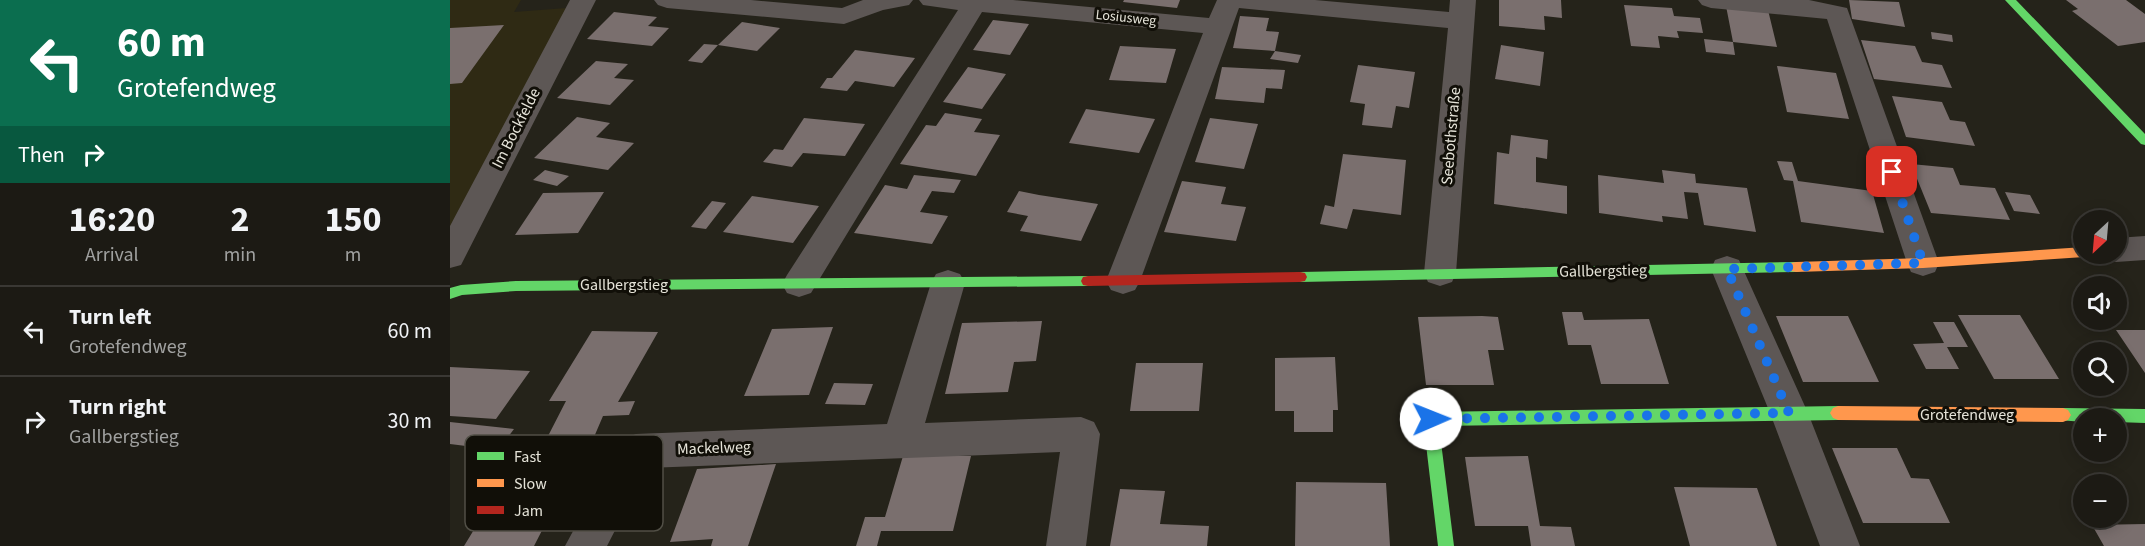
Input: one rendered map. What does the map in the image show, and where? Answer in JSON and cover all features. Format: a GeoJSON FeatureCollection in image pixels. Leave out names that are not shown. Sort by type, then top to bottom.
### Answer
{"type":"FeatureCollection","features":[{"type":"Feature","properties":{"kind":"street","name":"Im Bockfelde"},"geometry":{"type":"LineString","coordinates":[[450,256],[583,0]]}},
{"type":"Feature","properties":{"kind":"street"},"geometry":{"type":"LineString","coordinates":[[667,0],[844,16],[878,3],[900,0]]}},
{"type":"Feature","properties":{"kind":"street","name":"Losiusweg"},"geometry":{"type":"LineString","coordinates":[[932,0],[1218,27]]}},
{"type":"Feature","properties":{"kind":"street"},"geometry":{"type":"LineString","coordinates":[[1123,281],[1218,27],[1231,0],[1462,11]]}},
{"type":"Feature","properties":{"kind":"street"},"geometry":{"type":"LineString","coordinates":[[1711,0],[1798,3],[1838,13],[1923,263]]}},
{"type":"Feature","properties":{"kind":"street"},"geometry":{"type":"LineString","coordinates":[[2010,0],[2145,141]]}},
{"type":"Feature","properties":{"kind":"street"},"geometry":{"type":"LineString","coordinates":[[799,284],[975,4]]}},
{"type":"Feature","properties":{"kind":"street","name":"Seebothstraße"},"geometry":{"type":"LineString","coordinates":[[1440,273],[1462,11]]}},
{"type":"Feature","properties":{"kind":"street"},"geometry":{"type":"LineString","coordinates":[[2127,249],[2145,248]]}},
{"type":"Feature","properties":{"kind":"street","name":"Gallbergstieg"},"geometry":{"type":"LineString","coordinates":[[450,294],[461,290],[516,286],[1123,281],[1727,269],[1923,263],[2073,253]]}},
{"type":"Feature","properties":{"kind":"street"},"geometry":{"type":"LineString","coordinates":[[1727,269],[1789,413],[1840,546]]}},
{"type":"Feature","properties":{"kind":"street"},"geometry":{"type":"LineString","coordinates":[[901,441],[948,283]]}},
{"type":"Feature","properties":{"kind":"street","name":"Grotefendweg"},"geometry":{"type":"LineString","coordinates":[[1446,546],[1431,419],[1789,413],[2145,416]]}},
{"type":"Feature","properties":{"kind":"street","name":"Mackelweg"},"geometry":{"type":"LineString","coordinates":[[663,450],[1081,434],[1066,546]]}},
{"type":"Feature","properties":{"kind":"street","name":"Mackelweg"},"geometry":{"type":"LineString","coordinates":[[585,546],[593,531]]}},
{"type":"Feature","properties":{"kind":"shaded area"},"geometry":{"type":"Polygon","coordinates":[[[450,0],[521,0],[514,12],[580,7],[450,256],[450,0]]]}},
{"type":"Feature","properties":{"kind":"building"},"geometry":{"type":"Polygon","coordinates":[[[1124,0],[1180,0],[1177,8],[1123,2],[1124,0]]]}},
{"type":"Feature","properties":{"kind":"building"},"geometry":{"type":"Polygon","coordinates":[[[1499,0],[1561,0],[1562,18],[1544,16],[1545,30],[1499,26],[1499,0]]]}},
{"type":"Feature","properties":{"kind":"building"},"geometry":{"type":"Polygon","coordinates":[[[1849,0],[1899,2],[1905,27],[1852,19],[1849,0]]]}},
{"type":"Feature","properties":{"kind":"building"},"geometry":{"type":"Polygon","coordinates":[[[2066,0],[2126,0],[2145,14],[2145,42],[2118,46],[2072,11],[2078,9],[2066,0]]]}},
{"type":"Feature","properties":{"kind":"building"},"geometry":{"type":"Polygon","coordinates":[[[1624,5],[1672,8],[1674,16],[1700,18],[1703,33],[1677,31],[1679,38],[1658,36],[1660,48],[1631,46],[1624,5]]]}},
{"type":"Feature","properties":{"kind":"building"},"geometry":{"type":"Polygon","coordinates":[[[1726,6],[1768,10],[1777,47],[1733,42],[1726,6]]]}},
{"type":"Feature","properties":{"kind":"building"},"geometry":{"type":"Polygon","coordinates":[[[614,12],[657,17],[648,26],[669,28],[652,46],[587,39],[614,12]]]}},
{"type":"Feature","properties":{"kind":"building"},"geometry":{"type":"Polygon","coordinates":[[[1240,16],[1269,18],[1266,31],[1279,32],[1275,51],[1233,48],[1240,16]]]}},
{"type":"Feature","properties":{"kind":"building"},"geometry":{"type":"Polygon","coordinates":[[[993,20],[1029,24],[1010,55],[973,50],[993,20]]]}},
{"type":"Feature","properties":{"kind":"building"},"geometry":{"type":"Polygon","coordinates":[[[742,22],[780,28],[757,51],[718,45],[742,22]]]}},
{"type":"Feature","properties":{"kind":"building"},"geometry":{"type":"Polygon","coordinates":[[[504,25],[462,83],[450,84],[450,28],[504,25]]]}},
{"type":"Feature","properties":{"kind":"building"},"geometry":{"type":"Polygon","coordinates":[[[1931,32],[1952,35],[1953,42],[1932,39],[1931,32]]]}},
{"type":"Feature","properties":{"kind":"building"},"geometry":{"type":"Polygon","coordinates":[[[1704,39],[1733,42],[1735,55],[1706,52],[1704,39]]]}},
{"type":"Feature","properties":{"kind":"building"},"geometry":{"type":"Polygon","coordinates":[[[1861,40],[1915,46],[1922,62],[1942,65],[1952,88],[1874,79],[1861,40]]]}},
{"type":"Feature","properties":{"kind":"building"},"geometry":{"type":"Polygon","coordinates":[[[704,44],[718,45],[702,63],[688,61],[704,44]]]}},
{"type":"Feature","properties":{"kind":"building"},"geometry":{"type":"Polygon","coordinates":[[[1501,45],[1544,52],[1540,86],[1495,79],[1501,45]]]}},
{"type":"Feature","properties":{"kind":"building"},"geometry":{"type":"Polygon","coordinates":[[[1120,46],[1176,49],[1166,83],[1109,80],[1120,46]]]}},
{"type":"Feature","properties":{"kind":"building"},"geometry":{"type":"Polygon","coordinates":[[[855,50],[915,58],[894,87],[855,81],[847,91],[820,88],[827,78],[832,78],[855,50]]]}},
{"type":"Feature","properties":{"kind":"building"},"geometry":{"type":"Polygon","coordinates":[[[1275,51],[1301,55],[1298,63],[1270,59],[1275,51]]]}},
{"type":"Feature","properties":{"kind":"building"},"geometry":{"type":"Polygon","coordinates":[[[596,61],[628,64],[614,78],[634,80],[610,105],[557,98],[596,61]]]}},
{"type":"Feature","properties":{"kind":"building"},"geometry":{"type":"Polygon","coordinates":[[[1358,65],[1415,72],[1409,108],[1396,106],[1392,128],[1362,125],[1365,104],[1350,102],[1358,65]]]}},
{"type":"Feature","properties":{"kind":"building"},"geometry":{"type":"Polygon","coordinates":[[[1777,66],[1836,73],[1849,119],[1787,112],[1777,66]]]}},
{"type":"Feature","properties":{"kind":"building"},"geometry":{"type":"Polygon","coordinates":[[[968,67],[1006,74],[982,109],[943,102],[968,67]]]}},
{"type":"Feature","properties":{"kind":"building"},"geometry":{"type":"Polygon","coordinates":[[[1222,67],[1285,70],[1282,89],[1266,88],[1264,103],[1215,99],[1222,67]]]}},
{"type":"Feature","properties":{"kind":"building"},"geometry":{"type":"Polygon","coordinates":[[[1892,96],[1942,102],[1950,120],[1965,122],[1975,146],[1906,137],[1892,96]]]}},
{"type":"Feature","properties":{"kind":"building"},"geometry":{"type":"Polygon","coordinates":[[[1086,109],[1155,119],[1139,153],[1069,143],[1086,109]]]}},
{"type":"Feature","properties":{"kind":"building"},"geometry":{"type":"Polygon","coordinates":[[[945,113],[982,119],[974,132],[1000,135],[976,176],[900,164],[926,125],[936,126],[945,113]]]}},
{"type":"Feature","properties":{"kind":"building"},"geometry":{"type":"Polygon","coordinates":[[[577,117],[610,123],[596,137],[634,143],[608,170],[534,158],[577,117]]]}},
{"type":"Feature","properties":{"kind":"building"},"geometry":{"type":"Polygon","coordinates":[[[804,118],[865,124],[845,156],[803,153],[792,167],[763,162],[774,149],[783,150],[804,118]]]}},
{"type":"Feature","properties":{"kind":"building"},"geometry":{"type":"Polygon","coordinates":[[[1210,118],[1258,124],[1244,169],[1195,162],[1210,118]]]}},
{"type":"Feature","properties":{"kind":"building"},"geometry":{"type":"Polygon","coordinates":[[[1511,135],[1548,140],[1547,159],[1536,157],[1536,182],[1567,186],[1567,214],[1494,204],[1497,152],[1509,154],[1511,135]]]}},
{"type":"Feature","properties":{"kind":"building"},"geometry":{"type":"Polygon","coordinates":[[[1343,154],[1406,160],[1401,215],[1353,209],[1347,229],[1320,224],[1325,205],[1334,207],[1343,154]]]}},
{"type":"Feature","properties":{"kind":"building"},"geometry":{"type":"Polygon","coordinates":[[[1777,161],[1792,162],[1798,181],[1872,191],[1884,233],[1801,222],[1793,181],[1784,180],[1777,161]]]}},
{"type":"Feature","properties":{"kind":"building"},"geometry":{"type":"Polygon","coordinates":[[[1911,164],[1953,168],[1960,185],[1995,188],[2010,220],[1931,213],[1911,164]]]}},
{"type":"Feature","properties":{"kind":"building"},"geometry":{"type":"Polygon","coordinates":[[[545,170],[569,176],[557,186],[533,180],[545,170]]]}},
{"type":"Feature","properties":{"kind":"building"},"geometry":{"type":"Polygon","coordinates":[[[1662,170],[1695,174],[1696,183],[1747,188],[1756,232],[1704,225],[1698,193],[1684,192],[1688,219],[1662,216],[1663,222],[1599,213],[1598,175],[1664,183],[1662,170]]]}},
{"type":"Feature","properties":{"kind":"building"},"geometry":{"type":"Polygon","coordinates":[[[914,175],[961,180],[954,193],[932,191],[920,212],[948,216],[932,244],[854,233],[885,185],[907,189],[914,175]]]}},
{"type":"Feature","properties":{"kind":"building"},"geometry":{"type":"Polygon","coordinates":[[[1182,181],[1226,187],[1221,204],[1246,207],[1236,241],[1164,232],[1182,181]]]}},
{"type":"Feature","properties":{"kind":"building"},"geometry":{"type":"Polygon","coordinates":[[[1019,191],[1098,204],[1081,241],[1020,231],[1028,216],[1007,212],[1019,191]]]}},
{"type":"Feature","properties":{"kind":"building"},"geometry":{"type":"Polygon","coordinates":[[[604,192],[578,233],[515,235],[543,193],[604,192]]]}},
{"type":"Feature","properties":{"kind":"building"},"geometry":{"type":"Polygon","coordinates":[[[2005,192],[2030,195],[2040,214],[2014,211],[2005,192]]]}},
{"type":"Feature","properties":{"kind":"building"},"geometry":{"type":"Polygon","coordinates":[[[752,196],[819,206],[793,243],[723,232],[752,196]]]}},
{"type":"Feature","properties":{"kind":"building"},"geometry":{"type":"Polygon","coordinates":[[[712,201],[726,203],[706,229],[691,227],[712,201]]]}},
{"type":"Feature","properties":{"kind":"building"},"geometry":{"type":"Polygon","coordinates":[[[1562,312],[1582,312],[1584,320],[1649,319],[1669,384],[1601,384],[1591,345],[1568,345],[1562,312]]]}},
{"type":"Feature","properties":{"kind":"building"},"geometry":{"type":"Polygon","coordinates":[[[1958,315],[2020,315],[2059,379],[1994,379],[1958,315]]]}},
{"type":"Feature","properties":{"kind":"building"},"geometry":{"type":"Polygon","coordinates":[[[1776,316],[1848,316],[1879,382],[1803,382],[1776,316]]]}},
{"type":"Feature","properties":{"kind":"building"},"geometry":{"type":"Polygon","coordinates":[[[1418,317],[1498,317],[1504,350],[1488,350],[1494,385],[1426,385],[1418,317]]]}},
{"type":"Feature","properties":{"kind":"building"},"geometry":{"type":"Polygon","coordinates":[[[1042,321],[1036,361],[1014,362],[1008,392],[945,394],[962,323],[1042,321]]]}},
{"type":"Feature","properties":{"kind":"building"},"geometry":{"type":"Polygon","coordinates":[[[1933,322],[1954,322],[1968,347],[1947,347],[1959,369],[1926,369],[1913,344],[1944,343],[1933,322]]]}},
{"type":"Feature","properties":{"kind":"building"},"geometry":{"type":"Polygon","coordinates":[[[833,327],[809,395],[744,396],[772,329],[833,327]]]}},
{"type":"Feature","properties":{"kind":"building"},"geometry":{"type":"Polygon","coordinates":[[[2116,330],[2145,330],[2145,373],[2127,346],[2127,342],[2124,342],[2116,330]]]}},
{"type":"Feature","properties":{"kind":"building"},"geometry":{"type":"Polygon","coordinates":[[[592,331],[658,332],[618,402],[635,401],[629,415],[603,416],[595,435],[549,435],[566,401],[549,401],[592,331]]]}},
{"type":"Feature","properties":{"kind":"building"},"geometry":{"type":"Polygon","coordinates":[[[1335,357],[1338,410],[1333,410],[1333,432],[1294,432],[1294,411],[1275,411],[1275,358],[1335,357]]]}},
{"type":"Feature","properties":{"kind":"building"},"geometry":{"type":"Polygon","coordinates":[[[1136,363],[1203,363],[1199,411],[1130,411],[1136,363]]]}},
{"type":"Feature","properties":{"kind":"building"},"geometry":{"type":"Polygon","coordinates":[[[450,367],[530,371],[496,419],[450,416],[450,367]]]}},
{"type":"Feature","properties":{"kind":"building"},"geometry":{"type":"Polygon","coordinates":[[[834,383],[873,384],[865,405],[825,404],[834,383]]]}},
{"type":"Feature","properties":{"kind":"building"},"geometry":{"type":"Polygon","coordinates":[[[450,422],[514,429],[509,435],[465,435],[465,446],[450,444],[450,422]]]}},
{"type":"Feature","properties":{"kind":"building"},"geometry":{"type":"Polygon","coordinates":[[[1832,448],[1897,448],[1911,478],[1929,479],[1950,523],[1863,523],[1832,448]]]}},
{"type":"Feature","properties":{"kind":"building"},"geometry":{"type":"Polygon","coordinates":[[[903,456],[971,456],[953,531],[881,531],[877,546],[856,546],[865,517],[885,517],[903,456]]]}},
{"type":"Feature","properties":{"kind":"building"},"geometry":{"type":"Polygon","coordinates":[[[1528,456],[1540,526],[1571,527],[1575,546],[1531,546],[1528,526],[1475,526],[1465,457],[1528,456]]]}},
{"type":"Feature","properties":{"kind":"building"},"geometry":{"type":"Polygon","coordinates":[[[776,464],[748,546],[711,546],[713,539],[670,542],[697,469],[776,464]]]}},
{"type":"Feature","properties":{"kind":"building"},"geometry":{"type":"Polygon","coordinates":[[[1296,482],[1386,483],[1390,546],[1295,546],[1296,482]]]}},
{"type":"Feature","properties":{"kind":"building"},"geometry":{"type":"Polygon","coordinates":[[[1674,487],[1757,488],[1777,546],[1690,546],[1674,487]]]}},
{"type":"Feature","properties":{"kind":"building"},"geometry":{"type":"Polygon","coordinates":[[[1120,489],[1165,491],[1160,524],[1209,526],[1207,546],[1110,546],[1120,489]]]}},
{"type":"Feature","properties":{"kind":"building"},"geometry":{"type":"Polygon","coordinates":[[[2127,524],[2145,524],[2145,546],[2104,546],[2094,528],[2127,528],[2127,524]]]}},
{"type":"Feature","properties":{"kind":"building"},"geometry":{"type":"Polygon","coordinates":[[[473,531],[542,531],[534,546],[464,546],[473,531]]]}},
{"type":"Feature","properties":{"kind":"traffic: fast"},"geometry":{"type":"LineString","coordinates":[[2010,0],[2145,141]]}},
{"type":"Feature","properties":{"kind":"traffic: fast"},"geometry":{"type":"LineString","coordinates":[[1300,277],[1796,267]]}},
{"type":"Feature","properties":{"kind":"traffic: fast"},"geometry":{"type":"LineString","coordinates":[[450,294],[461,290],[516,286],[1088,281]]}},
{"type":"Feature","properties":{"kind":"traffic: fast"},"geometry":{"type":"LineString","coordinates":[[1446,546],[1431,419],[1838,413]]}},
{"type":"Feature","properties":{"kind":"traffic: fast"},"geometry":{"type":"LineString","coordinates":[[2063,415],[2145,416]]}},
{"type":"Feature","properties":{"kind":"traffic: slow"},"geometry":{"type":"LineString","coordinates":[[1796,267],[1923,263],[2073,253]]}},
{"type":"Feature","properties":{"kind":"traffic: slow"},"geometry":{"type":"LineString","coordinates":[[1838,413],[2063,415]]}},
{"type":"Feature","properties":{"kind":"traffic: jam"},"geometry":{"type":"LineString","coordinates":[[1088,281],[1300,277]]}},
{"type":"Feature","properties":{"kind":"route"},"geometry":{"type":"LineString","coordinates":[[1431,419],[1789,413],[1727,269],[1923,263],[1892,172]]}}]}
